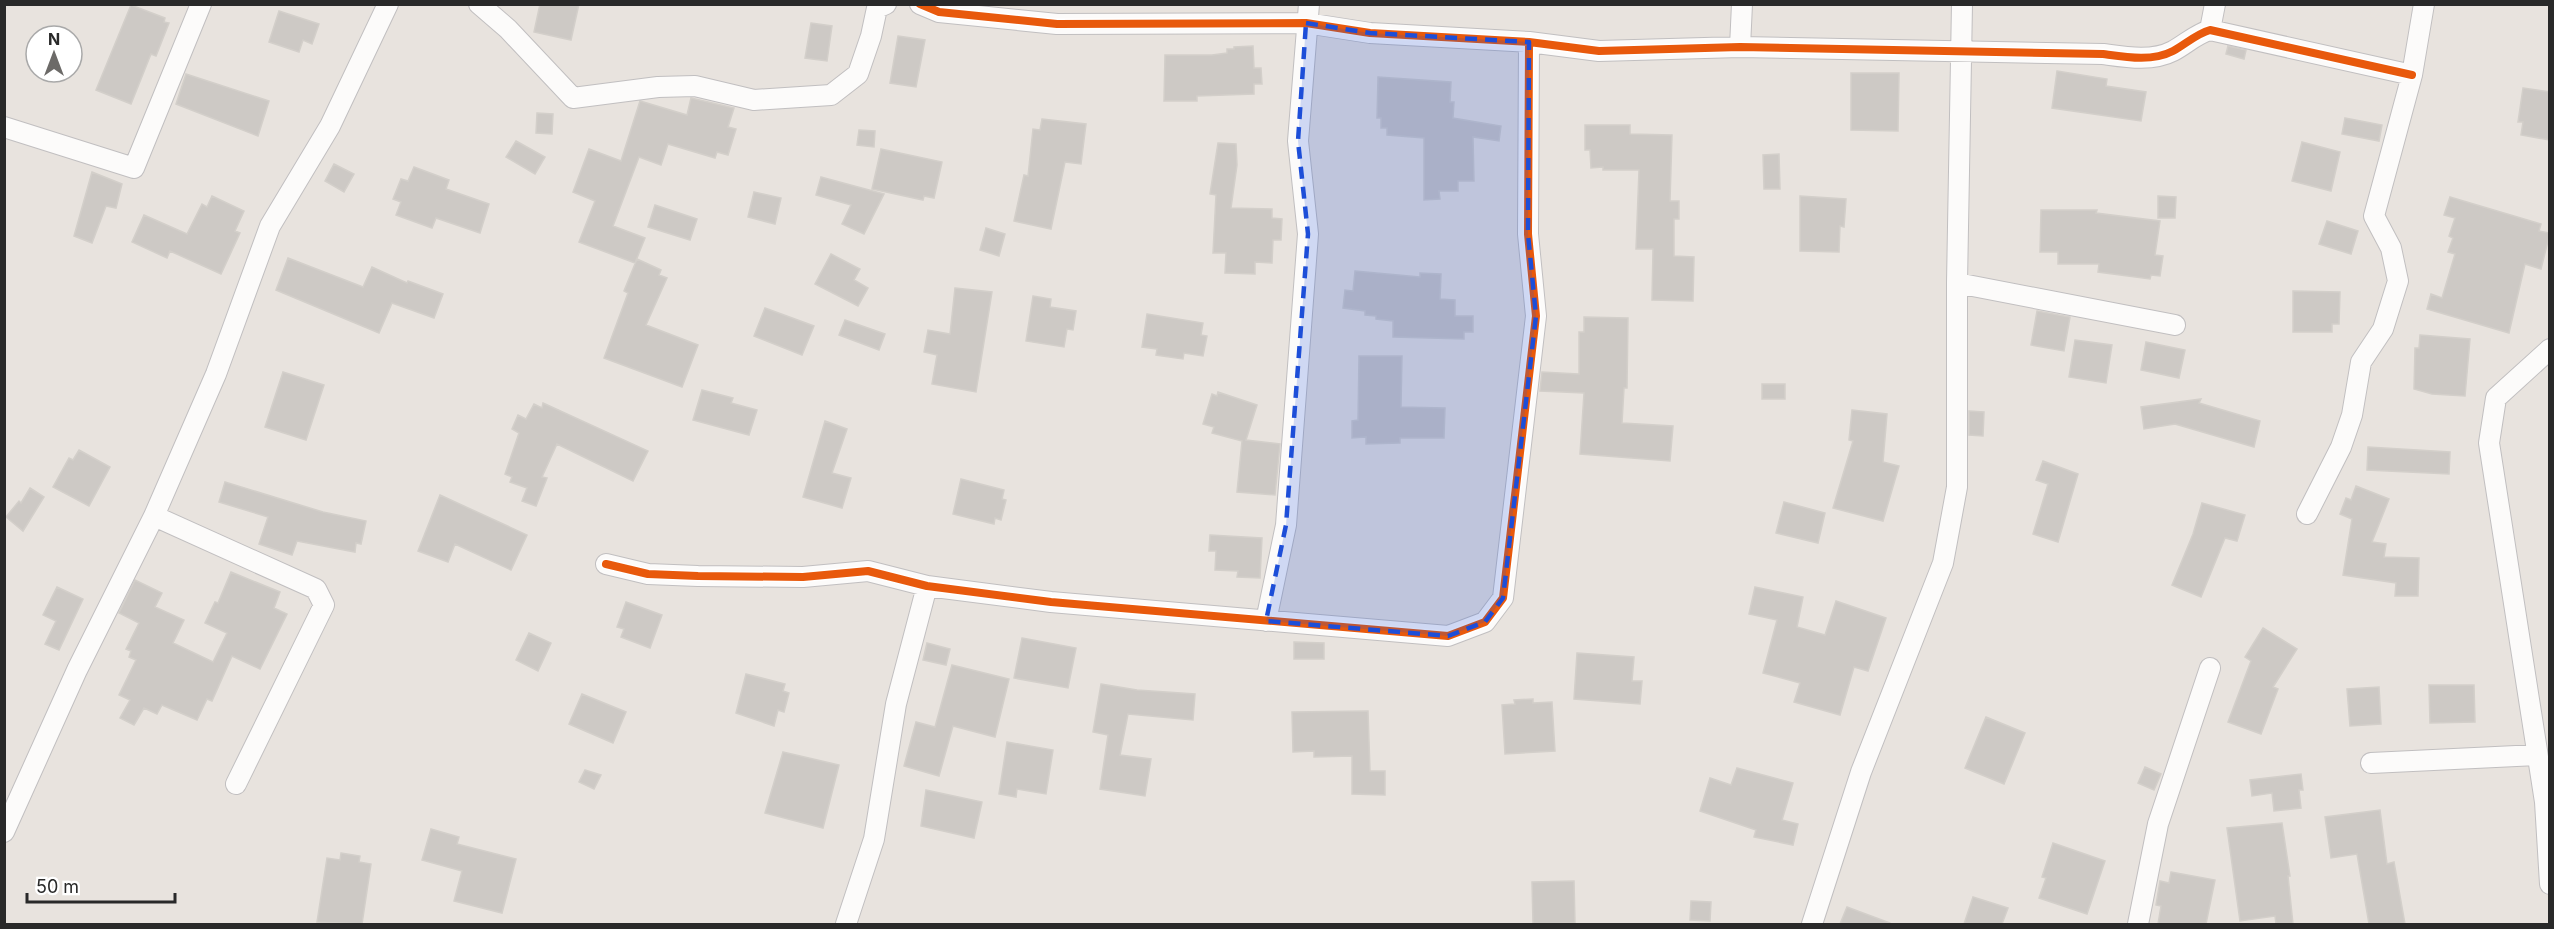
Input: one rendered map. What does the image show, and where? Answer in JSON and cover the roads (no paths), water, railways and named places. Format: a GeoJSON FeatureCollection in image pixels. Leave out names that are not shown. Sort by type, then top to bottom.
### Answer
{"type":"FeatureCollection","features":[{"type":"Feature","properties":{"kind":"street"},"geometry":{"type":"LineString","coordinates":[[4,127],[134,168],[201,4]]}},
{"type":"Feature","properties":{"kind":"street"},"geometry":{"type":"LineString","coordinates":[[7,823],[77,670],[154,516],[216,374],[270,226],[330,126],[388,4]]}},
{"type":"Feature","properties":{"kind":"street"},"geometry":{"type":"LineString","coordinates":[[479,4],[508,29],[573,98],[658,87],[694,86],[754,100],[831,95],[858,74],[871,36],[877,8],[886,4]]}},
{"type":"Feature","properties":{"kind":"street"},"geometry":{"type":"LineString","coordinates":[[920,4],[939,12],[1057,24],[1308,14],[1370,33],[1529,42],[1599,51],[1740,48],[2103,54],[2141,58],[2171,52],[2199,33],[2210,30],[2412,75]]}},
{"type":"Feature","properties":{"kind":"street"},"geometry":{"type":"LineString","coordinates":[[1740,48],[1742,4]]}},
{"type":"Feature","properties":{"kind":"street"},"geometry":{"type":"LineString","coordinates":[[1812,924],[1861,772],[1943,563],[1957,487],[1957,283],[1962,4]]}},
{"type":"Feature","properties":{"kind":"street"},"geometry":{"type":"LineString","coordinates":[[2210,30],[2215,4]]}},
{"type":"Feature","properties":{"kind":"street"},"geometry":{"type":"LineString","coordinates":[[2307,514],[2341,447],[2352,415],[2361,362],[2383,328],[2398,281],[2391,248],[2374,216],[2412,75],[2424,4]]}},
{"type":"Feature","properties":{"kind":"street"},"geometry":{"type":"LineString","coordinates":[[1266,621],[1286,525],[1308,234],[1298,141],[1308,14]]}},
{"type":"Feature","properties":{"kind":"street"},"geometry":{"type":"LineString","coordinates":[[606,564],[648,574],[698,576],[803,578],[868,571],[927,586],[1051,602],[1448,636],[1485,622],[1503,598],[1536,316],[1528,234],[1529,42]]}},
{"type":"Feature","properties":{"kind":"street"},"geometry":{"type":"LineString","coordinates":[[1957,283],[2175,325]]}},
{"type":"Feature","properties":{"kind":"street"},"geometry":{"type":"LineString","coordinates":[[2550,349],[2496,398],[2489,443],[2545,802],[2550,884]]}},
{"type":"Feature","properties":{"kind":"street"},"geometry":{"type":"LineString","coordinates":[[154,516],[316,589],[324,605],[236,784]]}},
{"type":"Feature","properties":{"kind":"street"},"geometry":{"type":"LineString","coordinates":[[846,924],[874,839],[896,704],[927,586]]}},
{"type":"Feature","properties":{"kind":"street"},"geometry":{"type":"LineString","coordinates":[[2138,924],[2158,824],[2210,668]]}},
{"type":"Feature","properties":{"kind":"street"},"geometry":{"type":"LineString","coordinates":[[2371,763],[2537,755]]}}]}
